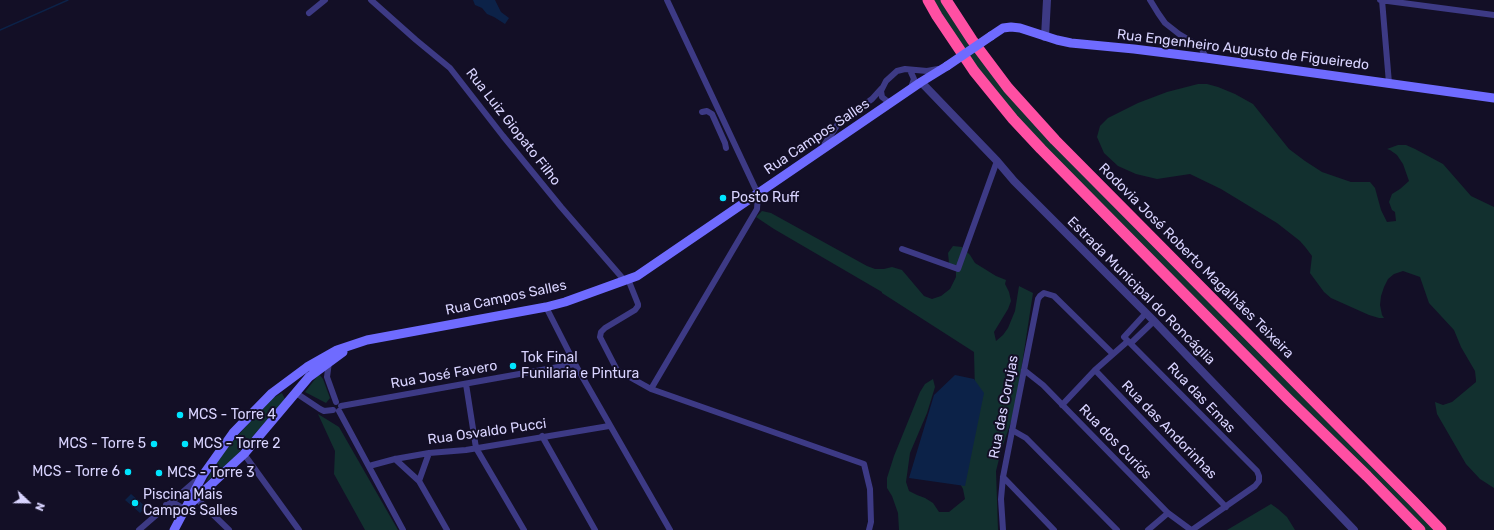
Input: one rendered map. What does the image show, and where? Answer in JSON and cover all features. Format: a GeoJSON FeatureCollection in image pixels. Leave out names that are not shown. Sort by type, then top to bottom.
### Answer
{"type":"FeatureCollection","features":[{"type":"Feature","properties":{"kind":"highway"},"geometry":{"type":"LineString","coordinates":[[928,0],[944,27],[974,71],[1032,139],[1288,399],[1420,530]]}},
{"type":"Feature","properties":{"kind":"highway","name":"Rodovia José Roberto Magalhães Teixeira"},"geometry":{"type":"LineString","coordinates":[[946,0],[972,40],[1008,88],[1050,135],[1441,530]]}},
{"type":"Feature","properties":{"kind":"main road","name":"Rua Engenheiro Augusto de Figueiredo"},"geometry":{"type":"LineString","coordinates":[[946,66],[1003,28],[1011,27],[1020,28],[1071,43],[1134,48],[1494,98]]}},
{"type":"Feature","properties":{"kind":"main road","name":"Rua Campos Salles"},"geometry":{"type":"LineString","coordinates":[[184,511],[203,474],[233,433],[264,401],[307,367],[337,350],[354,344],[397,334],[546,307],[637,276],[946,66]]}},
{"type":"Feature","properties":{"kind":"main road"},"geometry":{"type":"LineString","coordinates":[[174,530],[184,511],[244,454],[308,377],[354,344]]}},
{"type":"Feature","properties":{"kind":"main road"},"geometry":{"type":"LineString","coordinates":[[307,367],[318,370]]}},
{"type":"Feature","properties":{"kind":"main road"},"geometry":{"type":"LineString","coordinates":[[295,375],[290,386],[296,393]]}},
{"type":"Feature","properties":{"kind":"main road"},"geometry":{"type":"LineString","coordinates":[[264,401],[275,394],[282,393],[286,396],[288,402]]}},
{"type":"Feature","properties":{"kind":"main road","name":"Rua Campos Salles"},"geometry":{"type":"LineString","coordinates":[[196,498],[199,488],[216,456]]}},
{"type":"Feature","properties":{"kind":"street"},"geometry":{"type":"LineString","coordinates":[[309,13],[325,0]]}},
{"type":"Feature","properties":{"kind":"street","name":"Rua Luiz Giopato Filho"},"geometry":{"type":"LineString","coordinates":[[371,0],[450,68],[508,142],[562,207],[627,280],[638,306],[635,310],[604,328],[600,336],[617,370],[651,390]]}},
{"type":"Feature","properties":{"kind":"street"},"geometry":{"type":"LineString","coordinates":[[667,0],[758,194],[757,209],[651,390],[864,464],[870,489],[871,522],[869,530]]}},
{"type":"Feature","properties":{"kind":"street"},"geometry":{"type":"LineString","coordinates":[[1045,36],[1047,0]]}},
{"type":"Feature","properties":{"kind":"street"},"geometry":{"type":"LineString","coordinates":[[1150,0],[1165,23],[1201,48],[1206,58]]}},
{"type":"Feature","properties":{"kind":"street"},"geometry":{"type":"LineString","coordinates":[[1388,83],[1382,0],[1494,15]]}},
{"type":"Feature","properties":{"kind":"street"},"geometry":{"type":"LineString","coordinates":[[821,151],[838,124],[872,99],[886,81],[897,71],[927,71],[946,66]]}},
{"type":"Feature","properties":{"kind":"street"},"geometry":{"type":"LineString","coordinates":[[910,70],[914,79],[914,84],[911,89]]}},
{"type":"Feature","properties":{"kind":"street","name":"Estrada Municipal do Roncáglia"},"geometry":{"type":"LineString","coordinates":[[910,70],[997,161],[1014,181],[1154,321],[1354,530]]}},
{"type":"Feature","properties":{"kind":"street"},"geometry":{"type":"LineString","coordinates":[[882,88],[882,97],[887,101],[892,102]]}},
{"type":"Feature","properties":{"kind":"street"},"geometry":{"type":"LineString","coordinates":[[702,112],[707,111],[712,114],[726,148]]}},
{"type":"Feature","properties":{"kind":"street"},"geometry":{"type":"LineString","coordinates":[[902,249],[958,269],[997,161]]}},
{"type":"Feature","properties":{"kind":"street","name":"Rua das Corujas"},"geometry":{"type":"LineString","coordinates":[[1003,530],[1001,499],[1003,477],[1038,299],[1044,293],[1049,293],[1054,296],[1113,354]]}},
{"type":"Feature","properties":{"kind":"street"},"geometry":{"type":"LineString","coordinates":[[546,307],[609,426],[670,530]]}},
{"type":"Feature","properties":{"kind":"street"},"geometry":{"type":"LineString","coordinates":[[1128,340],[1146,314]]}},
{"type":"Feature","properties":{"kind":"street"},"geometry":{"type":"LineString","coordinates":[[1062,404],[1095,370],[1128,340],[1154,321]]}},
{"type":"Feature","properties":{"kind":"street","name":"Rua das Emas"},"geometry":{"type":"LineString","coordinates":[[1128,340],[1257,471],[1259,481],[1255,486],[1226,507]]}},
{"type":"Feature","properties":{"kind":"street"},"geometry":{"type":"LineString","coordinates":[[329,362],[327,377],[337,407],[403,530]]}},
{"type":"Feature","properties":{"kind":"street","name":"Rua José Favero"},"geometry":{"type":"LineString","coordinates":[[296,393],[324,411],[337,407],[575,364]]}},
{"type":"Feature","properties":{"kind":"street"},"geometry":{"type":"LineString","coordinates":[[318,370],[327,377]]}},
{"type":"Feature","properties":{"kind":"street","name":"Rua dos Curiós"},"geometry":{"type":"LineString","coordinates":[[1024,370],[1043,385],[1168,513],[1192,530]]}},
{"type":"Feature","properties":{"kind":"street","name":"Rua das Andorinhas"},"geometry":{"type":"LineString","coordinates":[[1095,370],[1226,507]]}},
{"type":"Feature","properties":{"kind":"street"},"geometry":{"type":"LineString","coordinates":[[466,384],[476,448],[524,530]]}},
{"type":"Feature","properties":{"kind":"street","name":"Rua Osvaldo Pucci"},"geometry":{"type":"LineString","coordinates":[[369,466],[395,459],[429,453],[476,448],[609,426]]}},
{"type":"Feature","properties":{"kind":"street"},"geometry":{"type":"LineString","coordinates":[[1012,430],[1026,438],[1117,530]]}},
{"type":"Feature","properties":{"kind":"street"},"geometry":{"type":"LineString","coordinates":[[542,436],[595,530]]}},
{"type":"Feature","properties":{"kind":"street"},"geometry":{"type":"LineString","coordinates":[[419,481],[429,453]]}},
{"type":"Feature","properties":{"kind":"street"},"geometry":{"type":"LineString","coordinates":[[244,454],[299,530]]}},
{"type":"Feature","properties":{"kind":"street"},"geometry":{"type":"LineString","coordinates":[[395,459],[419,481],[447,530]]}},
{"type":"Feature","properties":{"kind":"street"},"geometry":{"type":"LineString","coordinates":[[139,530],[203,474]]}},
{"type":"Feature","properties":{"kind":"street"},"geometry":{"type":"LineString","coordinates":[[1003,477],[1054,530]]}},
{"type":"Feature","properties":{"kind":"street"},"geometry":{"type":"LineString","coordinates":[[196,498],[229,530]]}},
{"type":"Feature","properties":{"kind":"street"},"geometry":{"type":"LineString","coordinates":[[166,505],[176,504],[184,511]]}},
{"type":"Feature","properties":{"kind":"street"},"geometry":{"type":"LineString","coordinates":[[1192,530],[1226,507]]}},
{"type":"Feature","properties":{"kind":"street"},"geometry":{"type":"LineString","coordinates":[[1148,530],[1168,513]]}},
{"type":"Feature","properties":{"kind":"green space"},"geometry":{"type":"Polygon","coordinates":[[[932,0],[942,0],[977,53],[1436,530],[1425,530],[1095,198],[1017,117],[971,59],[932,0]]]}},
{"type":"Feature","properties":{"kind":"green space"},"geometry":{"type":"Polygon","coordinates":[[[1198,84],[1207,84],[1218,87],[1253,104],[1289,149],[1322,172],[1351,182],[1370,182],[1375,188],[1381,210],[1387,222],[1396,221],[1395,212],[1392,210],[1389,202],[1392,194],[1409,181],[1403,164],[1397,155],[1387,149],[1398,145],[1406,145],[1443,164],[1471,196],[1494,207],[1494,488],[1480,479],[1466,464],[1437,414],[1435,402],[1443,405],[1452,402],[1476,382],[1475,371],[1461,347],[1454,330],[1429,303],[1420,277],[1403,271],[1394,274],[1388,279],[1381,296],[1380,305],[1384,318],[1369,315],[1331,298],[1324,292],[1310,273],[1312,256],[1300,241],[1277,223],[1221,189],[1190,174],[1157,179],[1136,174],[1118,166],[1104,153],[1097,137],[1100,126],[1108,118],[1138,103],[1167,92],[1198,84]]]}},
{"type":"Feature","properties":{"kind":"green space"},"geometry":{"type":"Polygon","coordinates":[[[762,211],[771,213],[867,266],[875,269],[892,267],[902,270],[924,296],[932,299],[941,296],[950,289],[956,277],[956,268],[949,263],[948,253],[953,246],[962,247],[975,263],[996,276],[1006,280],[1005,284],[1011,301],[1008,309],[994,332],[996,341],[1008,328],[1015,311],[1019,286],[1033,293],[1015,410],[996,471],[998,530],[899,530],[898,513],[892,496],[887,488],[887,478],[894,456],[920,392],[925,384],[933,379],[935,387],[927,413],[910,453],[906,482],[909,491],[933,503],[939,512],[949,512],[965,499],[963,489],[957,478],[975,392],[974,352],[882,292],[756,217],[762,211]]]}},
{"type":"Feature","properties":{"kind":"green space"},"geometry":{"type":"Polygon","coordinates":[[[319,374],[323,379],[330,398],[326,403],[305,392],[319,374]]]}},
{"type":"Feature","properties":{"kind":"green space"},"geometry":{"type":"Polygon","coordinates":[[[282,393],[285,399],[229,464],[206,482],[216,462],[267,401],[282,393]]]}},
{"type":"Feature","properties":{"kind":"green space"},"geometry":{"type":"Polygon","coordinates":[[[318,414],[339,427],[398,530],[365,530],[334,474],[335,451],[318,414]]]}},
{"type":"Feature","properties":{"kind":"green space"},"geometry":{"type":"Polygon","coordinates":[[[1271,504],[1287,517],[1295,530],[1227,530],[1271,504]]]}},
{"type":"Feature","properties":{"kind":"water"},"geometry":{"type":"Polygon","coordinates":[[[473,0],[495,0],[501,12],[509,18],[505,24],[487,14],[482,8],[475,5],[473,0]]]}},
{"type":"Feature","properties":{"kind":"water"},"geometry":{"type":"Polygon","coordinates":[[[955,375],[974,379],[984,393],[965,486],[909,478],[934,395],[955,375]]]}},
{"type":"Feature","properties":{"kind":"water","name":"Piscina Mais Campos Salles"},"geometry":{"type":"Polygon","coordinates":[[[131,494],[146,507],[140,513],[125,500],[131,494]]]}},
{"type":"Feature","properties":{"kind":"waterway"},"geometry":{"type":"LineString","coordinates":[[0,30],[68,0]]}},
{"type":"Feature","properties":{"kind":"place","name":"Posto Ruff"},"geometry":{"type":"Point","coordinates":[723,198]}},
{"type":"Feature","properties":{"kind":"place","name":"Tok Final Funilaria e Pintura"},"geometry":{"type":"Point","coordinates":[513,366]}},
{"type":"Feature","properties":{"kind":"place","name":"MCS - Torre 4"},"geometry":{"type":"Point","coordinates":[180,415]}},
{"type":"Feature","properties":{"kind":"place","name":"MCS - Torre 5"},"geometry":{"type":"Point","coordinates":[154,444]}},
{"type":"Feature","properties":{"kind":"place","name":"MCS - Torre 2"},"geometry":{"type":"Point","coordinates":[185,444]}},
{"type":"Feature","properties":{"kind":"place","name":"MCS - Torre 6"},"geometry":{"type":"Point","coordinates":[128,472]}},
{"type":"Feature","properties":{"kind":"place","name":"MCS - Torre 3"},"geometry":{"type":"Point","coordinates":[159,473]}},
{"type":"Feature","properties":{"kind":"place","name":"Piscina Mais Campos Salles"},"geometry":{"type":"Point","coordinates":[135,503]}}]}
